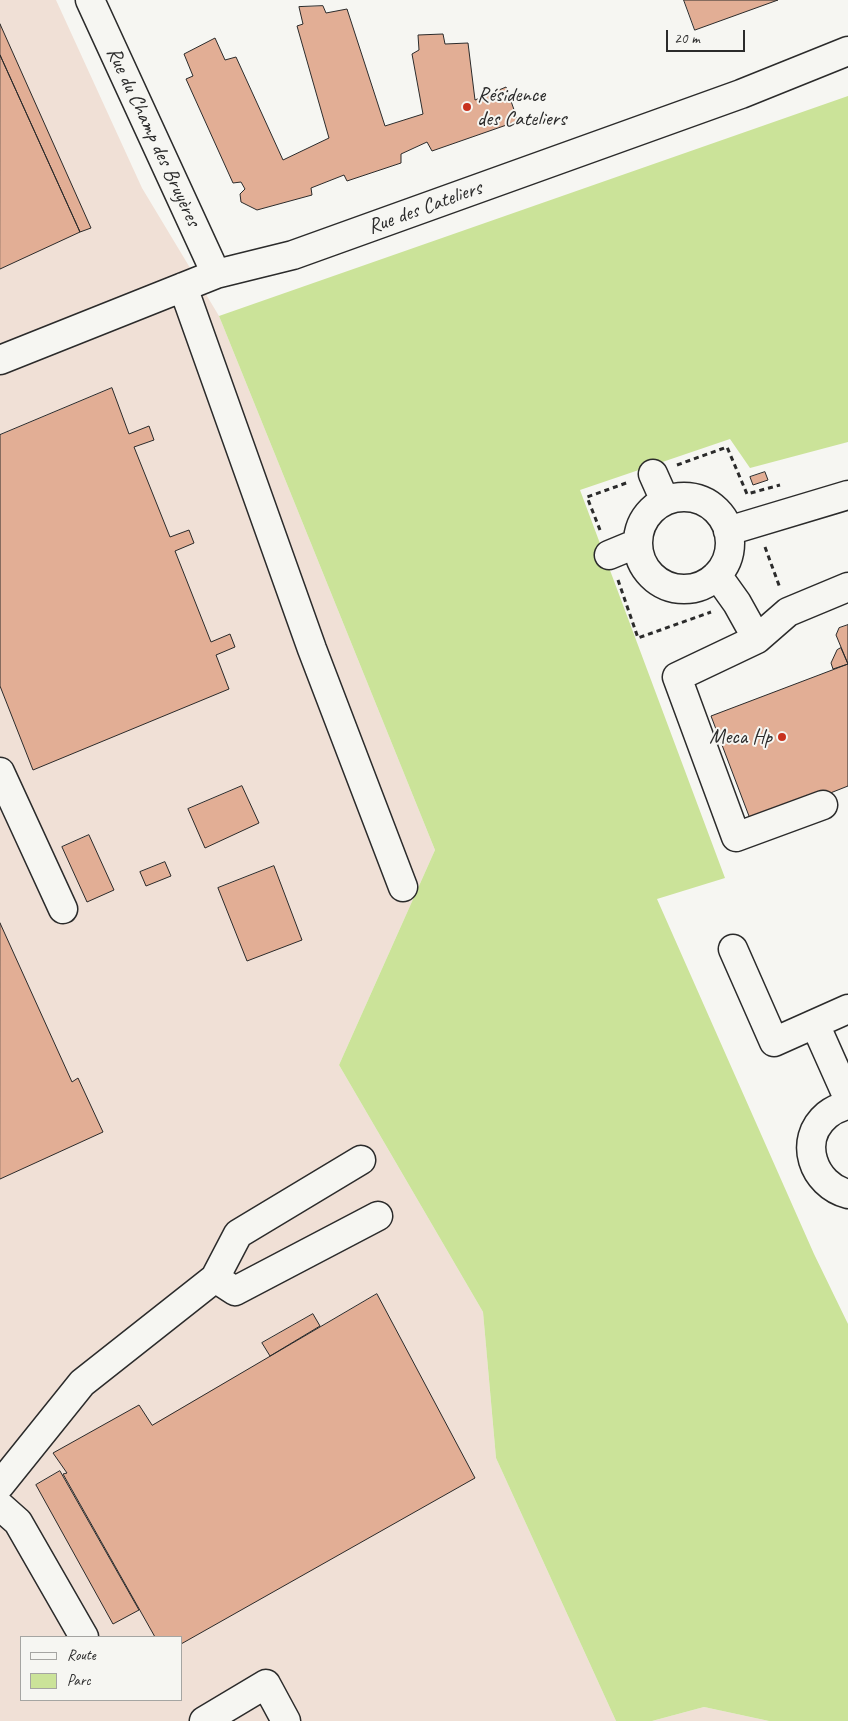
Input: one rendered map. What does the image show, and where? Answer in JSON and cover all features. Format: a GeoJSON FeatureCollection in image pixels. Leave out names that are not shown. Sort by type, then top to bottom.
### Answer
{"type":"FeatureCollection","features":[{"type":"Feature","properties":{"kind":"street","name":"Rue du Champ des Bruyères"},"geometry":{"type":"LineString","coordinates":[[90,0],[216,274]]}},
{"type":"Feature","properties":{"kind":"street","name":"Rue des Cateliers"},"geometry":{"type":"LineString","coordinates":[[0,360],[216,274],[292,255],[741,94],[848,51]]}},
{"type":"Feature","properties":{"kind":"street"},"geometry":{"type":"LineString","coordinates":[[183,287],[312,649],[403,888]]}},
{"type":"Feature","properties":{"kind":"street"},"geometry":{"type":"LineString","coordinates":[[653,474],[665,501]]}},
{"type":"Feature","properties":{"kind":"street"},"geometry":{"type":"LineString","coordinates":[[728,530],[848,495]]}},
{"type":"Feature","properties":{"kind":"street"},"geometry":{"type":"LineString","coordinates":[[691,498],[703,502],[719,514],[728,530],[729,554],[724,565],[708,583],[697,588],[684,590],[661,584],[651,576],[639,555],[640,530],[645,518],[654,508],[665,501],[691,498]]}},
{"type":"Feature","properties":{"kind":"street"},"geometry":{"type":"LineString","coordinates":[[609,554],[638,543]]}},
{"type":"Feature","properties":{"kind":"street"},"geometry":{"type":"LineString","coordinates":[[717,575],[737,603],[757,639]]}},
{"type":"Feature","properties":{"kind":"street"},"geometry":{"type":"LineString","coordinates":[[823,805],[736,837],[677,677],[757,639],[788,612],[848,588]]}},
{"type":"Feature","properties":{"kind":"street"},"geometry":{"type":"LineString","coordinates":[[0,772],[63,909]]}},
{"type":"Feature","properties":{"kind":"street"},"geometry":{"type":"LineString","coordinates":[[733,949],[774,1042],[848,1009]]}},
{"type":"Feature","properties":{"kind":"street"},"geometry":{"type":"LineString","coordinates":[[815,1024],[848,1098]]}},
{"type":"Feature","properties":{"kind":"street"},"geometry":{"type":"LineString","coordinates":[[848,1105],[837,1108],[826,1116],[816,1131],[811,1150],[813,1162],[819,1175],[828,1185],[839,1192],[848,1194]]}},
{"type":"Feature","properties":{"kind":"street"},"geometry":{"type":"LineString","coordinates":[[0,1485],[82,1383],[215,1278],[238,1234],[361,1160]]}},
{"type":"Feature","properties":{"kind":"street"},"geometry":{"type":"LineString","coordinates":[[215,1278],[235,1291],[378,1216]]}},
{"type":"Feature","properties":{"kind":"street"},"geometry":{"type":"LineString","coordinates":[[0,1506],[18,1522],[83,1636]]}},
{"type":"Feature","properties":{"kind":"street"},"geometry":{"type":"LineString","coordinates":[[204,1721],[266,1684],[286,1721]]}},
{"type":"Feature","properties":{"kind":"path"},"geometry":{"type":"LineString","coordinates":[[755,522],[780,588],[638,638],[588,497],[727,447],[747,494],[784,484]]}},
{"type":"Feature","properties":{"kind":"shaded area"},"geometry":{"type":"Polygon","coordinates":[[[0,0],[56,0],[142,188],[219,316],[435,850],[339,1065],[483,1312],[496,1458],[616,1721],[0,1721],[0,0]]]}},
{"type":"Feature","properties":{"kind":"shaded area"},"geometry":{"type":"Polygon","coordinates":[[[704,1707],[769,1721],[652,1721],[704,1707]]]}},
{"type":"Feature","properties":{"kind":"green space"},"geometry":{"type":"Polygon","coordinates":[[[848,96],[848,442],[750,468],[730,439],[580,490],[725,878],[657,899],[814,1254],[848,1324],[848,1721],[769,1721],[704,1707],[652,1721],[616,1721],[496,1458],[483,1312],[339,1065],[435,850],[219,316],[848,96]]]}},
{"type":"Feature","properties":{"kind":"building"},"geometry":{"type":"Polygon","coordinates":[[[684,0],[778,0],[695,30],[684,0]]]}},
{"type":"Feature","properties":{"kind":"building","name":"Résidence des Cateliers"},"geometry":{"type":"Polygon","coordinates":[[[323,6],[326,13],[347,9],[385,126],[423,114],[412,54],[419,50],[418,35],[443,34],[445,44],[468,43],[475,100],[506,87],[518,121],[432,151],[427,142],[401,154],[401,163],[347,181],[344,175],[311,188],[312,195],[257,210],[241,202],[240,194],[245,189],[241,182],[233,183],[186,79],[193,76],[184,54],[215,38],[225,60],[236,57],[283,160],[329,138],[297,26],[303,24],[299,7],[323,6]]]}},
{"type":"Feature","properties":{"kind":"building"},"geometry":{"type":"Polygon","coordinates":[[[0,24],[91,228],[80,232],[0,55],[0,24]]]}},
{"type":"Feature","properties":{"kind":"building"},"geometry":{"type":"Polygon","coordinates":[[[0,55],[80,232],[0,269],[0,55]]]}},
{"type":"Feature","properties":{"kind":"building"},"geometry":{"type":"Polygon","coordinates":[[[112,388],[129,434],[149,426],[154,440],[134,447],[170,537],[189,530],[194,543],[175,551],[211,642],[230,634],[235,647],[216,655],[229,689],[33,770],[0,686],[0,435],[112,388]]]}},
{"type":"Feature","properties":{"kind":"building"},"geometry":{"type":"Polygon","coordinates":[[[765,472],[768,480],[753,485],[750,477],[765,472]]]}},
{"type":"Feature","properties":{"kind":"building"},"geometry":{"type":"Polygon","coordinates":[[[848,625],[848,664],[836,635],[839,628],[848,625]]]}},
{"type":"Feature","properties":{"kind":"building"},"geometry":{"type":"Polygon","coordinates":[[[841,648],[848,664],[833,669],[831,663],[837,650],[841,648]]]}},
{"type":"Feature","properties":{"kind":"building"},"geometry":{"type":"Polygon","coordinates":[[[848,664],[848,786],[752,824],[711,716],[848,664]]]}},
{"type":"Feature","properties":{"kind":"building"},"geometry":{"type":"Polygon","coordinates":[[[242,786],[259,823],[205,848],[188,809],[242,786]]]}},
{"type":"Feature","properties":{"kind":"building"},"geometry":{"type":"Polygon","coordinates":[[[89,835],[114,890],[87,902],[62,847],[89,835]]]}},
{"type":"Feature","properties":{"kind":"building"},"geometry":{"type":"Polygon","coordinates":[[[165,862],[171,876],[146,886],[140,872],[165,862]]]}},
{"type":"Feature","properties":{"kind":"building"},"geometry":{"type":"Polygon","coordinates":[[[274,866],[302,940],[247,961],[218,888],[274,866]]]}},
{"type":"Feature","properties":{"kind":"building"},"geometry":{"type":"Polygon","coordinates":[[[0,923],[72,1082],[78,1078],[103,1132],[0,1179],[0,923]]]}},
{"type":"Feature","properties":{"kind":"building"},"geometry":{"type":"Polygon","coordinates":[[[377,1294],[475,1478],[182,1643],[182,1636],[154,1636],[63,1474],[67,1473],[53,1453],[139,1405],[152,1425],[377,1294]]]}},
{"type":"Feature","properties":{"kind":"building"},"geometry":{"type":"Polygon","coordinates":[[[313,1314],[320,1326],[270,1356],[262,1343],[313,1314]]]}},
{"type":"Feature","properties":{"kind":"building"},"geometry":{"type":"Polygon","coordinates":[[[60,1471],[139,1610],[113,1624],[36,1485],[60,1471]]]}},
{"type":"Feature","properties":{"kind":"place","name":"Résidence des Cateliers"},"geometry":{"type":"Point","coordinates":[467,107]}},
{"type":"Feature","properties":{"kind":"place","name":"Meca Hp"},"geometry":{"type":"Point","coordinates":[782,737]}}]}
